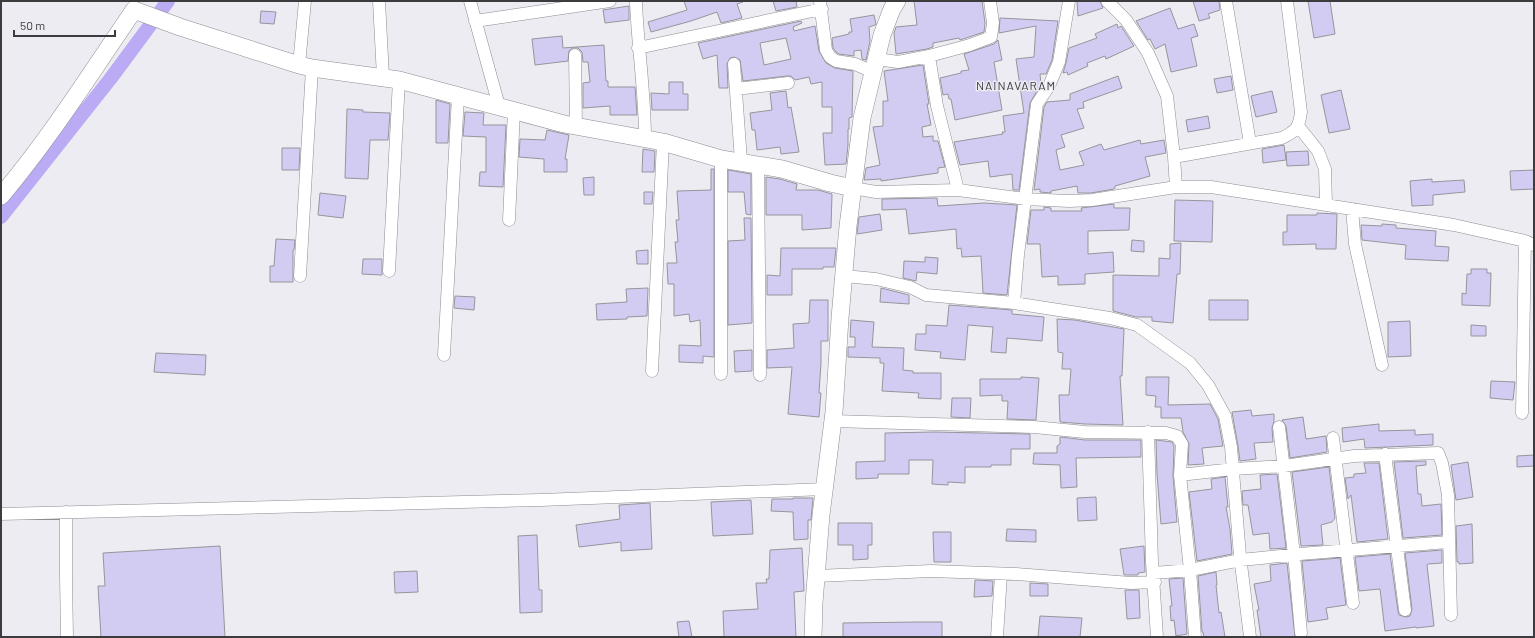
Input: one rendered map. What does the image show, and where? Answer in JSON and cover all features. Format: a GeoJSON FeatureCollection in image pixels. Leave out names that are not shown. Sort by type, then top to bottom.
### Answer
{"type":"FeatureCollection","features":[{"type":"Feature","properties":{"kind":"street"},"geometry":{"type":"LineString","coordinates":[[300,276],[305,1]]}},
{"type":"Feature","properties":{"kind":"street"},"geometry":{"type":"LineString","coordinates":[[379,1],[391,79],[389,271]]}},
{"type":"Feature","properties":{"kind":"street"},"geometry":{"type":"LineString","coordinates":[[470,1],[475,21],[507,108],[509,220]]}},
{"type":"Feature","properties":{"kind":"street"},"geometry":{"type":"LineString","coordinates":[[475,21],[610,1]]}},
{"type":"Feature","properties":{"kind":"street"},"geometry":{"type":"LineString","coordinates":[[812,636],[816,576],[833,421],[844,276],[862,118],[875,65],[892,9],[897,1]]}},
{"type":"Feature","properties":{"kind":"street"},"geometry":{"type":"LineString","coordinates":[[638,48],[821,5],[826,50],[830,58],[836,61],[855,64],[875,65],[898,62],[929,56],[970,45],[991,37],[993,23],[990,1]]}},
{"type":"Feature","properties":{"kind":"street"},"geometry":{"type":"LineString","coordinates":[[1014,303],[1018,255],[1037,104],[1049,86],[1059,62],[1069,1]]}},
{"type":"Feature","properties":{"kind":"street"},"geometry":{"type":"LineString","coordinates":[[1107,1],[1126,20],[1148,53],[1167,96],[1176,187]]}},
{"type":"Feature","properties":{"kind":"street"},"geometry":{"type":"LineString","coordinates":[[1226,1],[1250,143]]}},
{"type":"Feature","properties":{"kind":"street"},"geometry":{"type":"LineString","coordinates":[[1174,157],[1282,138],[1294,133],[1300,123],[1301,112],[1287,1]]}},
{"type":"Feature","properties":{"kind":"street"},"geometry":{"type":"LineString","coordinates":[[638,2],[638,48],[645,103],[645,139]]}},
{"type":"Feature","properties":{"kind":"street"},"geometry":{"type":"LineString","coordinates":[[1,196],[26,167],[140,8],[180,27],[305,66],[391,79],[576,126],[663,142],[721,159],[782,169],[830,183],[876,192],[958,190],[1025,200],[1069,201],[1092,200],[1176,187],[1211,187],[1454,225],[1530,243],[1522,413]]}},
{"type":"Feature","properties":{"kind":"street"},"geometry":{"type":"LineString","coordinates":[[575,55],[576,126]]}},
{"type":"Feature","properties":{"kind":"street"},"geometry":{"type":"LineString","coordinates":[[929,56],[936,106],[958,190]]}},
{"type":"Feature","properties":{"kind":"street"},"geometry":{"type":"LineString","coordinates":[[734,64],[736,89],[749,163],[760,375]]}},
{"type":"Feature","properties":{"kind":"street"},"geometry":{"type":"LineString","coordinates":[[736,89],[788,83]]}},
{"type":"Feature","properties":{"kind":"street"},"geometry":{"type":"LineString","coordinates":[[444,355],[458,96]]}},
{"type":"Feature","properties":{"kind":"street"},"geometry":{"type":"LineString","coordinates":[[1298,126],[1318,151],[1325,169],[1326,205]]}},
{"type":"Feature","properties":{"kind":"street"},"geometry":{"type":"LineString","coordinates":[[652,371],[663,142]]}},
{"type":"Feature","properties":{"kind":"street"},"geometry":{"type":"LineString","coordinates":[[721,159],[721,374]]}},
{"type":"Feature","properties":{"kind":"street"},"geometry":{"type":"LineString","coordinates":[[1352,209],[1355,244],[1382,365]]}},
{"type":"Feature","properties":{"kind":"street"},"geometry":{"type":"LineString","coordinates":[[844,276],[876,279],[910,287],[926,295],[1014,303],[1110,318],[1137,325],[1190,363],[1208,385],[1225,416],[1231,447],[1241,560],[1250,637]]}},
{"type":"Feature","properties":{"kind":"street"},"geometry":{"type":"LineString","coordinates":[[833,421],[1034,427],[1085,432],[1166,433],[1177,436],[1182,444],[1180,475],[1195,637]]}},
{"type":"Feature","properties":{"kind":"street"},"geometry":{"type":"LineString","coordinates":[[1279,427],[1294,555],[1301,633]]}},
{"type":"Feature","properties":{"kind":"street"},"geometry":{"type":"LineString","coordinates":[[1148,432],[1152,562],[1157,637]]}},
{"type":"Feature","properties":{"kind":"street"},"geometry":{"type":"LineString","coordinates":[[1333,438],[1353,603]]}},
{"type":"Feature","properties":{"kind":"street"},"geometry":{"type":"LineString","coordinates":[[1180,475],[1232,469],[1284,466],[1336,458],[1385,454],[1438,453],[1442,463],[1448,495],[1451,615]]}},
{"type":"Feature","properties":{"kind":"street"},"geometry":{"type":"LineString","coordinates":[[1385,454],[1405,610]]}},
{"type":"Feature","properties":{"kind":"street"},"geometry":{"type":"LineString","coordinates":[[1,514],[541,500],[825,489]]}},
{"type":"Feature","properties":{"kind":"street"},"geometry":{"type":"LineString","coordinates":[[66,512],[67,637]]}},
{"type":"Feature","properties":{"kind":"street"},"geometry":{"type":"LineString","coordinates":[[816,576],[931,571],[1131,583],[1241,560],[1448,542]]}},
{"type":"Feature","properties":{"kind":"street"},"geometry":{"type":"LineString","coordinates":[[997,637],[1001,574]]}},
{"type":"Feature","properties":{"kind":"building"},"geometry":{"type":"Polygon","coordinates":[[[684,1],[743,1],[737,4],[742,18],[721,23],[717,12],[651,32],[648,22],[687,10],[684,1]]]}},
{"type":"Feature","properties":{"kind":"building"},"geometry":{"type":"Polygon","coordinates":[[[773,1],[796,1],[797,7],[776,11],[773,1]]]}},
{"type":"Feature","properties":{"kind":"building"},"geometry":{"type":"Polygon","coordinates":[[[914,1],[982,1],[985,23],[984,32],[960,40],[959,38],[933,43],[933,47],[927,49],[896,54],[894,33],[896,27],[917,25],[914,1]]]}},
{"type":"Feature","properties":{"kind":"building"},"geometry":{"type":"Polygon","coordinates":[[[1077,1],[1100,1],[1103,8],[1078,16],[1077,1]]]}},
{"type":"Feature","properties":{"kind":"building"},"geometry":{"type":"Polygon","coordinates":[[[1193,1],[1219,1],[1220,10],[1208,14],[1210,18],[1199,21],[1193,1]]]}},
{"type":"Feature","properties":{"kind":"building"},"geometry":{"type":"Polygon","coordinates":[[[1308,1],[1330,1],[1335,34],[1314,38],[1308,1]]]}},
{"type":"Feature","properties":{"kind":"building"},"geometry":{"type":"Polygon","coordinates":[[[629,6],[629,20],[605,23],[603,10],[629,6]]]}},
{"type":"Feature","properties":{"kind":"building"},"geometry":{"type":"Polygon","coordinates":[[[1170,8],[1178,29],[1194,24],[1198,36],[1191,38],[1197,66],[1171,72],[1165,44],[1155,49],[1150,39],[1148,40],[1136,21],[1170,8]]]}},
{"type":"Feature","properties":{"kind":"building"},"geometry":{"type":"Polygon","coordinates":[[[261,11],[276,12],[274,24],[260,23],[261,11]]]}},
{"type":"Feature","properties":{"kind":"building"},"geometry":{"type":"Polygon","coordinates":[[[874,15],[876,24],[869,27],[870,41],[866,60],[862,59],[861,50],[854,51],[854,56],[839,54],[836,52],[833,48],[832,38],[852,32],[850,19],[874,15]]]}},
{"type":"Feature","properties":{"kind":"building"},"geometry":{"type":"Polygon","coordinates":[[[1000,18],[1058,21],[1052,60],[1046,74],[1040,74],[1041,84],[1030,103],[1019,190],[1013,190],[1012,174],[990,177],[988,161],[960,165],[954,142],[1003,134],[1002,132],[1005,132],[1003,116],[1024,113],[1016,59],[1034,57],[1036,26],[999,33],[1000,18]]]}},
{"type":"Feature","properties":{"kind":"building"},"geometry":{"type":"Polygon","coordinates":[[[801,21],[802,23],[793,27],[794,31],[815,26],[819,51],[826,63],[835,68],[853,71],[852,117],[849,118],[846,164],[825,165],[823,133],[832,133],[832,107],[822,107],[822,82],[811,84],[809,77],[795,80],[791,76],[743,81],[740,60],[734,57],[730,58],[727,64],[728,88],[719,88],[717,55],[703,59],[698,43],[801,21]],[[786,38],[760,43],[764,65],[791,59],[786,38]]]}},
{"type":"Feature","properties":{"kind":"building"},"geometry":{"type":"Polygon","coordinates":[[[1117,24],[1118,28],[1121,26],[1134,46],[1106,59],[1105,56],[1087,63],[1088,66],[1068,75],[1067,72],[1063,73],[1069,48],[1097,38],[1095,34],[1117,24]]]}},
{"type":"Feature","properties":{"kind":"building"},"geometry":{"type":"Polygon","coordinates":[[[562,36],[563,48],[604,45],[606,81],[608,81],[608,87],[635,87],[637,115],[610,115],[610,106],[583,108],[583,83],[590,82],[588,62],[583,62],[582,52],[578,48],[572,48],[569,51],[568,61],[535,65],[532,39],[562,36]]]}},
{"type":"Feature","properties":{"kind":"building"},"geometry":{"type":"Polygon","coordinates":[[[998,40],[1002,60],[994,62],[1002,110],[955,120],[951,99],[949,99],[948,94],[943,95],[940,78],[969,70],[964,54],[994,44],[998,40]]]}},
{"type":"Feature","properties":{"kind":"building"},"geometry":{"type":"Polygon","coordinates":[[[923,65],[931,125],[922,127],[923,137],[933,136],[933,141],[938,141],[945,167],[938,168],[938,173],[881,181],[881,179],[864,180],[866,168],[880,165],[873,127],[883,126],[883,101],[888,101],[884,71],[923,65]]]}},
{"type":"Feature","properties":{"kind":"building"},"geometry":{"type":"Polygon","coordinates":[[[1118,76],[1122,88],[1083,102],[1084,108],[1077,109],[1084,128],[1061,135],[1065,147],[1056,150],[1060,170],[1084,165],[1079,152],[1101,144],[1104,150],[1140,140],[1141,144],[1164,140],[1166,153],[1145,157],[1150,176],[1115,186],[1114,189],[1091,193],[1078,193],[1077,186],[1051,191],[1051,193],[1040,192],[1040,189],[1034,190],[1044,107],[1047,102],[1070,100],[1070,94],[1118,76]]]}},
{"type":"Feature","properties":{"kind":"building"},"geometry":{"type":"Polygon","coordinates":[[[1231,76],[1233,90],[1217,93],[1214,79],[1231,76]]]}},
{"type":"Feature","properties":{"kind":"building"},"geometry":{"type":"Polygon","coordinates":[[[669,82],[683,82],[683,94],[688,94],[688,110],[652,110],[651,93],[669,94],[669,82]]]}},
{"type":"Feature","properties":{"kind":"building"},"geometry":{"type":"Polygon","coordinates":[[[1341,90],[1350,129],[1329,133],[1321,95],[1341,90]]]}},
{"type":"Feature","properties":{"kind":"building"},"geometry":{"type":"Polygon","coordinates":[[[786,91],[788,108],[791,107],[799,152],[781,154],[780,147],[757,150],[755,130],[752,130],[750,113],[772,110],[770,93],[786,91]]]}},
{"type":"Feature","properties":{"kind":"building"},"geometry":{"type":"Polygon","coordinates":[[[1272,91],[1277,112],[1256,117],[1251,96],[1272,91]]]}},
{"type":"Feature","properties":{"kind":"building"},"geometry":{"type":"Polygon","coordinates":[[[436,100],[450,104],[448,143],[436,143],[436,100]]]}},
{"type":"Feature","properties":{"kind":"building"},"geometry":{"type":"Polygon","coordinates":[[[347,109],[363,110],[363,112],[390,113],[388,140],[370,140],[368,179],[345,178],[347,109]]]}},
{"type":"Feature","properties":{"kind":"building"},"geometry":{"type":"Polygon","coordinates":[[[465,112],[484,113],[483,125],[506,125],[503,187],[479,186],[480,172],[486,172],[486,137],[463,136],[465,112]]]}},
{"type":"Feature","properties":{"kind":"building"},"geometry":{"type":"Polygon","coordinates":[[[1208,116],[1210,128],[1188,132],[1186,120],[1208,116]]]}},
{"type":"Feature","properties":{"kind":"building"},"geometry":{"type":"Polygon","coordinates":[[[547,130],[569,135],[565,159],[567,159],[567,172],[544,172],[544,159],[519,157],[520,139],[545,140],[547,130]]]}},
{"type":"Feature","properties":{"kind":"building"},"geometry":{"type":"Polygon","coordinates":[[[1284,145],[1286,160],[1263,163],[1262,149],[1284,145]]]}},
{"type":"Feature","properties":{"kind":"building"},"geometry":{"type":"Polygon","coordinates":[[[282,148],[300,148],[299,170],[282,170],[282,148]]]}},
{"type":"Feature","properties":{"kind":"building"},"geometry":{"type":"Polygon","coordinates":[[[643,149],[655,151],[654,172],[642,172],[643,149]]]}},
{"type":"Feature","properties":{"kind":"building"},"geometry":{"type":"Polygon","coordinates":[[[1308,151],[1309,165],[1287,166],[1286,152],[1308,151]]]}},
{"type":"Feature","properties":{"kind":"building"},"geometry":{"type":"Polygon","coordinates":[[[711,169],[714,169],[714,357],[703,356],[703,363],[679,362],[679,345],[701,346],[700,320],[690,322],[689,314],[674,316],[674,284],[668,284],[667,263],[677,263],[675,242],[678,242],[676,220],[679,220],[677,191],[711,190],[711,169]]]}},
{"type":"Feature","properties":{"kind":"building"},"geometry":{"type":"Polygon","coordinates":[[[728,170],[751,174],[751,215],[746,214],[744,192],[728,192],[728,170]]]}},
{"type":"Feature","properties":{"kind":"building"},"geometry":{"type":"Polygon","coordinates":[[[1534,170],[1534,189],[1511,190],[1510,171],[1534,170]]]}},
{"type":"Feature","properties":{"kind":"building"},"geometry":{"type":"Polygon","coordinates":[[[594,177],[594,195],[584,195],[583,178],[594,177]]]}},
{"type":"Feature","properties":{"kind":"building"},"geometry":{"type":"Polygon","coordinates":[[[766,177],[797,184],[796,190],[818,190],[832,194],[831,228],[802,230],[802,215],[766,215],[766,177]]]}},
{"type":"Feature","properties":{"kind":"building"},"geometry":{"type":"Polygon","coordinates":[[[1432,179],[1432,182],[1464,180],[1465,192],[1433,195],[1433,205],[1412,206],[1410,181],[1432,179]]]}},
{"type":"Feature","properties":{"kind":"building"},"geometry":{"type":"Polygon","coordinates":[[[644,192],[653,192],[652,204],[644,204],[644,192]]]}},
{"type":"Feature","properties":{"kind":"building"},"geometry":{"type":"Polygon","coordinates":[[[320,193],[346,196],[343,218],[318,215],[320,193]]]}},
{"type":"Feature","properties":{"kind":"building"},"geometry":{"type":"Polygon","coordinates":[[[937,198],[938,206],[984,203],[1017,205],[1007,295],[983,293],[981,256],[962,257],[961,248],[957,249],[956,229],[909,234],[906,209],[882,210],[882,199],[937,198]]]}},
{"type":"Feature","properties":{"kind":"building"},"geometry":{"type":"Polygon","coordinates":[[[1175,200],[1213,201],[1212,242],[1174,241],[1175,200]]]}},
{"type":"Feature","properties":{"kind":"building"},"geometry":{"type":"Polygon","coordinates":[[[1114,204],[1114,208],[1130,208],[1129,230],[1088,231],[1088,254],[1113,252],[1114,272],[1085,274],[1085,284],[1058,285],[1058,276],[1042,277],[1040,244],[1027,244],[1031,210],[1044,210],[1044,207],[1051,208],[1051,211],[1082,211],[1081,208],[1114,204]]]}},
{"type":"Feature","properties":{"kind":"building"},"geometry":{"type":"Polygon","coordinates":[[[1317,213],[1337,214],[1336,249],[1316,249],[1316,244],[1283,245],[1283,232],[1287,232],[1287,215],[1317,215],[1317,213]]]}},
{"type":"Feature","properties":{"kind":"building"},"geometry":{"type":"Polygon","coordinates":[[[880,214],[882,230],[857,234],[859,217],[880,214]]]}},
{"type":"Feature","properties":{"kind":"building"},"geometry":{"type":"Polygon","coordinates":[[[744,218],[751,218],[752,323],[728,325],[728,241],[745,240],[744,218]]]}},
{"type":"Feature","properties":{"kind":"building"},"geometry":{"type":"Polygon","coordinates":[[[1382,224],[1396,225],[1396,228],[1436,231],[1435,246],[1449,247],[1448,261],[1405,259],[1406,245],[1362,240],[1361,225],[1382,226],[1382,224]]]}},
{"type":"Feature","properties":{"kind":"building"},"geometry":{"type":"Polygon","coordinates":[[[276,239],[295,240],[293,250],[293,282],[270,282],[270,266],[274,266],[276,239]]]}},
{"type":"Feature","properties":{"kind":"building"},"geometry":{"type":"Polygon","coordinates":[[[1132,240],[1144,241],[1144,252],[1131,251],[1132,240]]]}},
{"type":"Feature","properties":{"kind":"building"},"geometry":{"type":"Polygon","coordinates":[[[1181,243],[1180,274],[1177,274],[1173,323],[1152,321],[1152,317],[1136,317],[1113,311],[1113,275],[1159,276],[1159,258],[1170,259],[1170,244],[1181,243]]]}},
{"type":"Feature","properties":{"kind":"building"},"geometry":{"type":"Polygon","coordinates":[[[781,248],[836,248],[834,267],[823,267],[823,269],[792,269],[792,295],[767,295],[767,275],[780,276],[781,248]]]}},
{"type":"Feature","properties":{"kind":"building"},"geometry":{"type":"Polygon","coordinates":[[[648,250],[648,264],[637,264],[636,251],[648,250]]]}},
{"type":"Feature","properties":{"kind":"building"},"geometry":{"type":"Polygon","coordinates":[[[925,257],[938,258],[937,274],[917,272],[916,281],[903,278],[904,261],[925,262],[925,257]]]}},
{"type":"Feature","properties":{"kind":"building"},"geometry":{"type":"Polygon","coordinates":[[[363,259],[382,259],[382,275],[362,274],[363,259]]]}},
{"type":"Feature","properties":{"kind":"building"},"geometry":{"type":"Polygon","coordinates":[[[1471,269],[1487,269],[1487,273],[1491,273],[1490,306],[1462,305],[1462,293],[1466,294],[1467,274],[1471,274],[1471,269]]]}},
{"type":"Feature","properties":{"kind":"building"},"geometry":{"type":"Polygon","coordinates":[[[648,288],[647,316],[627,317],[627,319],[597,320],[596,304],[627,302],[626,289],[648,288]]]}},
{"type":"Feature","properties":{"kind":"building"},"geometry":{"type":"Polygon","coordinates":[[[881,288],[909,295],[909,304],[880,302],[881,288]]]}},
{"type":"Feature","properties":{"kind":"building"},"geometry":{"type":"Polygon","coordinates":[[[455,296],[475,297],[474,310],[454,308],[455,296]]]}},
{"type":"Feature","properties":{"kind":"building"},"geometry":{"type":"Polygon","coordinates":[[[810,300],[828,300],[828,341],[821,341],[819,393],[821,393],[819,417],[788,414],[792,367],[767,368],[767,350],[794,348],[793,324],[809,323],[810,300]]]}},
{"type":"Feature","properties":{"kind":"building"},"geometry":{"type":"Polygon","coordinates":[[[1209,300],[1248,300],[1248,320],[1209,320],[1209,300]]]}},
{"type":"Feature","properties":{"kind":"building"},"geometry":{"type":"Polygon","coordinates":[[[949,305],[1012,310],[1012,314],[1044,317],[1042,341],[1007,338],[1006,353],[991,352],[993,327],[968,325],[965,360],[940,358],[941,352],[915,350],[916,334],[926,334],[926,325],[947,326],[949,305]]]}},
{"type":"Feature","properties":{"kind":"building"},"geometry":{"type":"Polygon","coordinates":[[[1057,319],[1075,320],[1124,329],[1122,376],[1120,376],[1123,425],[1060,422],[1059,395],[1069,395],[1071,369],[1062,369],[1063,353],[1058,352],[1057,319]]]}},
{"type":"Feature","properties":{"kind":"building"},"geometry":{"type":"Polygon","coordinates":[[[851,320],[874,322],[872,347],[904,348],[903,370],[913,371],[913,373],[941,373],[941,399],[918,398],[919,393],[882,391],[884,363],[880,363],[880,358],[848,357],[848,347],[855,347],[855,337],[850,337],[851,320]]]}},
{"type":"Feature","properties":{"kind":"building"},"geometry":{"type":"Polygon","coordinates":[[[1410,321],[1411,356],[1388,357],[1388,322],[1410,321]]]}},
{"type":"Feature","properties":{"kind":"building"},"geometry":{"type":"Polygon","coordinates":[[[1471,325],[1486,326],[1486,336],[1471,336],[1471,325]]]}},
{"type":"Feature","properties":{"kind":"building"},"geometry":{"type":"Polygon","coordinates":[[[752,350],[752,371],[735,372],[734,351],[752,350]]]}},
{"type":"Feature","properties":{"kind":"building"},"geometry":{"type":"Polygon","coordinates":[[[156,353],[206,355],[205,375],[154,372],[156,353]]]}},
{"type":"Feature","properties":{"kind":"building"},"geometry":{"type":"Polygon","coordinates":[[[1021,377],[1039,378],[1036,420],[1007,419],[1008,401],[1002,401],[1002,395],[980,396],[980,379],[1021,379],[1021,377]]]}},
{"type":"Feature","properties":{"kind":"building"},"geometry":{"type":"Polygon","coordinates":[[[1146,377],[1169,377],[1168,405],[1210,404],[1218,419],[1223,446],[1202,448],[1204,464],[1188,465],[1189,444],[1183,432],[1181,418],[1161,418],[1161,407],[1155,407],[1156,396],[1146,395],[1146,377]]]}},
{"type":"Feature","properties":{"kind":"building"},"geometry":{"type":"Polygon","coordinates":[[[1491,381],[1515,382],[1513,400],[1490,398],[1491,381]]]}},
{"type":"Feature","properties":{"kind":"building"},"geometry":{"type":"Polygon","coordinates":[[[952,398],[971,398],[970,418],[951,417],[952,398]]]}},
{"type":"Feature","properties":{"kind":"building"},"geometry":{"type":"Polygon","coordinates":[[[1251,410],[1252,416],[1274,414],[1272,428],[1273,442],[1254,443],[1256,459],[1240,461],[1232,412],[1251,410]]]}},
{"type":"Feature","properties":{"kind":"building"},"geometry":{"type":"Polygon","coordinates":[[[1303,417],[1306,439],[1326,436],[1327,452],[1290,458],[1286,426],[1282,420],[1303,417]]]}},
{"type":"Feature","properties":{"kind":"building"},"geometry":{"type":"Polygon","coordinates":[[[1379,424],[1379,431],[1415,430],[1415,435],[1433,434],[1433,445],[1365,448],[1364,439],[1343,442],[1342,428],[1379,424]]]}},
{"type":"Feature","properties":{"kind":"building"},"geometry":{"type":"Polygon","coordinates":[[[934,432],[1030,434],[1030,449],[1011,449],[1011,465],[965,467],[965,483],[948,482],[948,485],[932,484],[933,460],[909,460],[909,474],[878,474],[878,478],[856,479],[856,462],[885,461],[885,433],[934,432]]]}},
{"type":"Feature","properties":{"kind":"building"},"geometry":{"type":"Polygon","coordinates":[[[1060,437],[1085,440],[1141,440],[1141,457],[1076,458],[1077,487],[1061,488],[1060,465],[1033,464],[1034,453],[1057,453],[1057,446],[1060,444],[1060,437]]]}},
{"type":"Feature","properties":{"kind":"building"},"geometry":{"type":"Polygon","coordinates":[[[1156,440],[1172,442],[1174,446],[1173,476],[1177,522],[1161,524],[1156,440]]]}},
{"type":"Feature","properties":{"kind":"building"},"geometry":{"type":"Polygon","coordinates":[[[1534,455],[1534,466],[1517,467],[1517,456],[1534,455]]]}},
{"type":"Feature","properties":{"kind":"building"},"geometry":{"type":"Polygon","coordinates":[[[1426,461],[1426,465],[1416,466],[1418,494],[1421,494],[1422,506],[1441,504],[1442,535],[1403,538],[1394,462],[1426,461]]]}},
{"type":"Feature","properties":{"kind":"building"},"geometry":{"type":"Polygon","coordinates":[[[1468,462],[1473,497],[1456,500],[1451,465],[1468,462]]]}},
{"type":"Feature","properties":{"kind":"building"},"geometry":{"type":"Polygon","coordinates":[[[1364,463],[1379,463],[1388,539],[1357,542],[1351,495],[1348,499],[1345,478],[1354,477],[1354,474],[1366,473],[1364,463]]]}},
{"type":"Feature","properties":{"kind":"building"},"geometry":{"type":"Polygon","coordinates":[[[1329,467],[1335,518],[1332,522],[1321,525],[1323,545],[1301,546],[1292,472],[1329,467]]]}},
{"type":"Feature","properties":{"kind":"building"},"geometry":{"type":"Polygon","coordinates":[[[1277,474],[1286,548],[1270,549],[1269,533],[1253,535],[1248,505],[1243,505],[1242,491],[1261,489],[1260,475],[1277,474]]]}},
{"type":"Feature","properties":{"kind":"building"},"geometry":{"type":"Polygon","coordinates":[[[1225,477],[1228,507],[1226,507],[1232,554],[1197,561],[1189,492],[1212,489],[1211,479],[1225,477]]]}},
{"type":"Feature","properties":{"kind":"building"},"geometry":{"type":"Polygon","coordinates":[[[1096,497],[1097,520],[1078,521],[1077,498],[1096,497]]]}},
{"type":"Feature","properties":{"kind":"building"},"geometry":{"type":"Polygon","coordinates":[[[813,498],[811,520],[808,520],[808,539],[794,540],[793,512],[771,511],[772,499],[813,498]]]}},
{"type":"Feature","properties":{"kind":"building"},"geometry":{"type":"Polygon","coordinates":[[[751,500],[753,534],[713,536],[711,502],[751,500]]]}},
{"type":"Feature","properties":{"kind":"building"},"geometry":{"type":"Polygon","coordinates":[[[650,503],[652,549],[621,551],[621,542],[579,547],[576,525],[620,519],[619,505],[650,503]]]}},
{"type":"Feature","properties":{"kind":"building"},"geometry":{"type":"Polygon","coordinates":[[[838,523],[872,523],[872,545],[868,545],[868,559],[853,560],[853,545],[838,545],[838,523]]]}},
{"type":"Feature","properties":{"kind":"building"},"geometry":{"type":"Polygon","coordinates":[[[1472,524],[1473,563],[1459,564],[1459,562],[1457,562],[1456,526],[1472,524]]]}},
{"type":"Feature","properties":{"kind":"building"},"geometry":{"type":"Polygon","coordinates":[[[1007,529],[1036,530],[1036,542],[1006,541],[1007,529]]]}},
{"type":"Feature","properties":{"kind":"building"},"geometry":{"type":"Polygon","coordinates":[[[933,532],[951,532],[951,562],[934,562],[933,532]]]}},
{"type":"Feature","properties":{"kind":"building"},"geometry":{"type":"Polygon","coordinates":[[[537,535],[539,590],[542,590],[542,612],[520,613],[518,536],[537,535]]]}},
{"type":"Feature","properties":{"kind":"building"},"geometry":{"type":"Polygon","coordinates":[[[220,546],[225,637],[101,637],[98,586],[105,586],[103,553],[220,546]]]}},
{"type":"Feature","properties":{"kind":"building"},"geometry":{"type":"Polygon","coordinates":[[[1144,546],[1145,572],[1138,573],[1138,575],[1124,575],[1120,549],[1144,546]]]}},
{"type":"Feature","properties":{"kind":"building"},"geometry":{"type":"Polygon","coordinates":[[[802,548],[804,591],[794,592],[796,637],[724,637],[723,611],[758,609],[756,583],[767,583],[766,579],[769,579],[770,550],[802,548]]]}},
{"type":"Feature","properties":{"kind":"building"},"geometry":{"type":"Polygon","coordinates":[[[1442,550],[1442,563],[1427,565],[1434,626],[1385,631],[1380,589],[1359,591],[1355,557],[1390,554],[1399,615],[1406,617],[1410,616],[1412,609],[1405,553],[1442,550]]]}},
{"type":"Feature","properties":{"kind":"building"},"geometry":{"type":"Polygon","coordinates":[[[1340,558],[1346,605],[1326,608],[1328,619],[1308,622],[1302,561],[1340,558]]]}},
{"type":"Feature","properties":{"kind":"building"},"geometry":{"type":"Polygon","coordinates":[[[1287,563],[1295,637],[1261,637],[1257,610],[1259,610],[1254,584],[1271,581],[1270,565],[1287,563]]]}},
{"type":"Feature","properties":{"kind":"building"},"geometry":{"type":"Polygon","coordinates":[[[417,571],[418,592],[395,593],[394,572],[417,571]]]}},
{"type":"Feature","properties":{"kind":"building"},"geometry":{"type":"Polygon","coordinates":[[[1216,572],[1219,613],[1221,612],[1225,637],[1204,637],[1202,632],[1198,576],[1216,572]]]}},
{"type":"Feature","properties":{"kind":"building"},"geometry":{"type":"Polygon","coordinates":[[[1183,578],[1187,634],[1176,636],[1174,620],[1171,621],[1170,606],[1172,606],[1169,579],[1183,578]]]}},
{"type":"Feature","properties":{"kind":"building"},"geometry":{"type":"Polygon","coordinates":[[[975,580],[993,581],[992,596],[974,597],[975,580]]]}},
{"type":"Feature","properties":{"kind":"building"},"geometry":{"type":"Polygon","coordinates":[[[1030,583],[1048,584],[1048,596],[1030,596],[1030,583]]]}},
{"type":"Feature","properties":{"kind":"building"},"geometry":{"type":"Polygon","coordinates":[[[1125,590],[1139,590],[1140,618],[1127,619],[1125,590]]]}},
{"type":"Feature","properties":{"kind":"building"},"geometry":{"type":"Polygon","coordinates":[[[1040,616],[1082,618],[1080,637],[1038,637],[1040,616]]]}},
{"type":"Feature","properties":{"kind":"building"},"geometry":{"type":"Polygon","coordinates":[[[689,621],[692,637],[679,637],[677,622],[689,621]]]}},
{"type":"Feature","properties":{"kind":"building"},"geometry":{"type":"Polygon","coordinates":[[[942,622],[942,637],[843,637],[843,623],[942,622]]]}},
{"type":"Feature","properties":{"kind":"waterway"},"geometry":{"type":"LineString","coordinates":[[1,217],[111,78],[168,1]]}},
{"type":"Feature","properties":{"kind":"district","name":"NAINAVARAM"},"geometry":{"type":"Point","coordinates":[1016,86]}}]}
